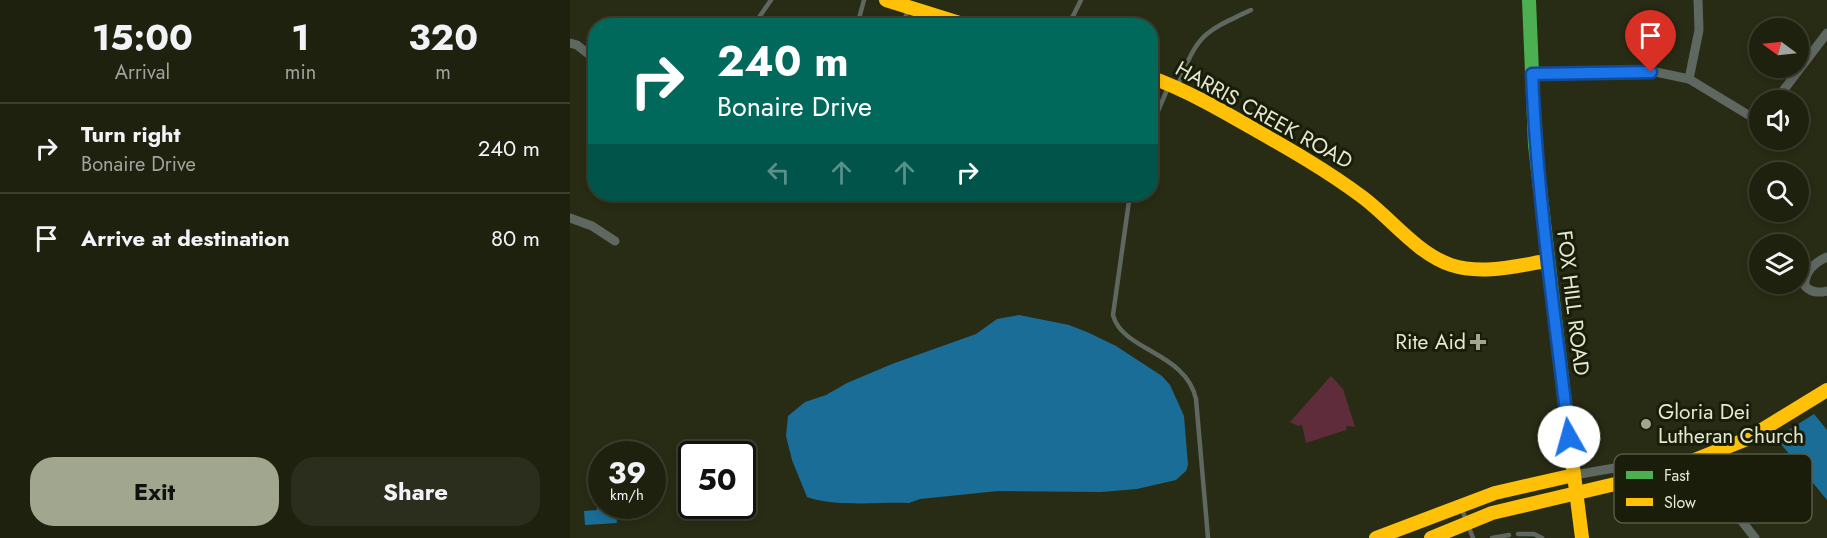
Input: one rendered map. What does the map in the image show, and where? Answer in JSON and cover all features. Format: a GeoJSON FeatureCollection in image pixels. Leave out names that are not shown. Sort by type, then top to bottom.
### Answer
{"type":"FeatureCollection","features":[{"type":"Feature","properties":{"kind":"street"},"geometry":{"type":"LineString","coordinates":[[886,0],[944,18]]}},
{"type":"Feature","properties":{"kind":"street","name":"FOX HILL ROAD"},"geometry":{"type":"LineString","coordinates":[[1529,0],[1535,145],[1546,261],[1582,538]]}},
{"type":"Feature","properties":{"kind":"street"},"geometry":{"type":"LineString","coordinates":[[1689,79],[1699,30],[1698,0]]}},
{"type":"Feature","properties":{"kind":"street"},"geometry":{"type":"LineString","coordinates":[[1784,90],[1827,33]]}},
{"type":"Feature","properties":{"kind":"street"},"geometry":{"type":"LineString","coordinates":[[570,43],[577,45],[588,54]]}},
{"type":"Feature","properties":{"kind":"street"},"geometry":{"type":"LineString","coordinates":[[1532,74],[1651,72],[1689,79],[1749,115]]}},
{"type":"Feature","properties":{"kind":"street","name":"HARRIS CREEK ROAD"},"geometry":{"type":"LineString","coordinates":[[1158,80],[1174,85],[1303,156],[1363,197],[1428,253],[1445,263],[1474,269],[1546,261]]}},
{"type":"Feature","properties":{"kind":"street"},"geometry":{"type":"LineString","coordinates":[[570,218],[592,226],[615,241]]}},
{"type":"Feature","properties":{"kind":"street"},"geometry":{"type":"LineString","coordinates":[[1827,257],[1815,264],[1806,275],[1804,282],[1807,289],[1811,291],[1827,291]]}},
{"type":"Feature","properties":{"kind":"street"},"geometry":{"type":"LineString","coordinates":[[1707,454],[1747,439],[1827,390]]}},
{"type":"Feature","properties":{"kind":"street"},"geometry":{"type":"LineString","coordinates":[[1376,538],[1506,490],[1614,468]]}},
{"type":"Feature","properties":{"kind":"street"},"geometry":{"type":"LineString","coordinates":[[1431,538],[1492,513],[1614,484]]}},
{"type":"Feature","properties":{"kind":"street"},"geometry":{"type":"LineString","coordinates":[[1743,523],[1754,537]]}},
{"type":"Feature","properties":{"kind":"lane"},"geometry":{"type":"LineString","coordinates":[[759,18],[771,0]]}},
{"type":"Feature","properties":{"kind":"lane"},"geometry":{"type":"LineString","coordinates":[[859,18],[864,0]]}},
{"type":"Feature","properties":{"kind":"lane"},"geometry":{"type":"LineString","coordinates":[[1072,18],[1081,0]]}},
{"type":"Feature","properties":{"kind":"lane"},"geometry":{"type":"LineString","coordinates":[[905,18],[909,7]]}},
{"type":"Feature","properties":{"kind":"lane"},"geometry":{"type":"LineString","coordinates":[[1158,115],[1196,43],[1208,32],[1251,10]]}},
{"type":"Feature","properties":{"kind":"lane"},"geometry":{"type":"LineString","coordinates":[[1129,201],[1113,315],[1118,327],[1174,365],[1192,386],[1196,399],[1208,538]]}},
{"type":"Feature","properties":{"kind":"lane"},"geometry":{"type":"LineString","coordinates":[[1461,505],[1473,538]]}},
{"type":"Feature","properties":{"kind":"lane"},"geometry":{"type":"LineString","coordinates":[[1518,534],[1534,534],[1542,538]]}},
{"type":"Feature","properties":{"kind":"lane"},"geometry":{"type":"LineString","coordinates":[[1492,538],[1509,535]]}},
{"type":"Feature","properties":{"kind":"shaded area"},"geometry":{"type":"Polygon","coordinates":[[[1331,376],[1343,389],[1355,427],[1347,426],[1346,430],[1306,443],[1302,425],[1298,426],[1290,422],[1331,376]]]}},
{"type":"Feature","properties":{"kind":"water"},"geometry":{"type":"Polygon","coordinates":[[[1019,315],[1069,325],[1087,332],[1116,346],[1162,376],[1170,385],[1184,416],[1188,465],[1186,471],[1176,480],[1137,489],[1101,492],[998,491],[920,499],[909,503],[843,503],[807,497],[792,460],[786,436],[788,416],[805,402],[826,395],[847,383],[976,334],[997,319],[1019,315]]]}},
{"type":"Feature","properties":{"kind":"water"},"geometry":{"type":"Polygon","coordinates":[[[1814,414],[1827,430],[1827,500],[1812,482],[1812,454],[1789,454],[1776,438],[1814,414]]]}},
{"type":"Feature","properties":{"kind":"water"},"geometry":{"type":"Polygon","coordinates":[[[584,511],[588,511],[588,519],[617,519],[617,523],[585,525],[584,511]]]}},
{"type":"Feature","properties":{"kind":"traffic: fast"},"geometry":{"type":"LineString","coordinates":[[1529,0],[1535,145],[1565,404]]}},
{"type":"Feature","properties":{"kind":"traffic: slow"},"geometry":{"type":"LineString","coordinates":[[886,0],[943,18]]}},
{"type":"Feature","properties":{"kind":"traffic: slow"},"geometry":{"type":"LineString","coordinates":[[1158,80],[1215,107],[1321,169],[1361,196],[1415,243],[1438,259],[1451,265],[1474,269],[1499,269],[1546,261]]}},
{"type":"Feature","properties":{"kind":"traffic: slow"},"geometry":{"type":"LineString","coordinates":[[1710,454],[1747,439],[1827,390]]}},
{"type":"Feature","properties":{"kind":"traffic: slow"},"geometry":{"type":"LineString","coordinates":[[1565,404],[1582,538]]}},
{"type":"Feature","properties":{"kind":"traffic: slow"},"geometry":{"type":"LineString","coordinates":[[1376,538],[1495,493],[1574,475]]}},
{"type":"Feature","properties":{"kind":"traffic: slow"},"geometry":{"type":"LineString","coordinates":[[1431,538],[1492,513],[1614,484]]}},
{"type":"Feature","properties":{"kind":"place","name":"Rite Aid"},"geometry":{"type":"Point","coordinates":[1478,342]}},
{"type":"Feature","properties":{"kind":"place","name":"Gloria Dei Lutheran Church"},"geometry":{"type":"Point","coordinates":[1646,424]}},
{"type":"Feature","properties":{"kind":"route"},"geometry":{"type":"LineString","coordinates":[[1569,437],[1546,261],[1535,145],[1532,74],[1651,72]]}}]}
